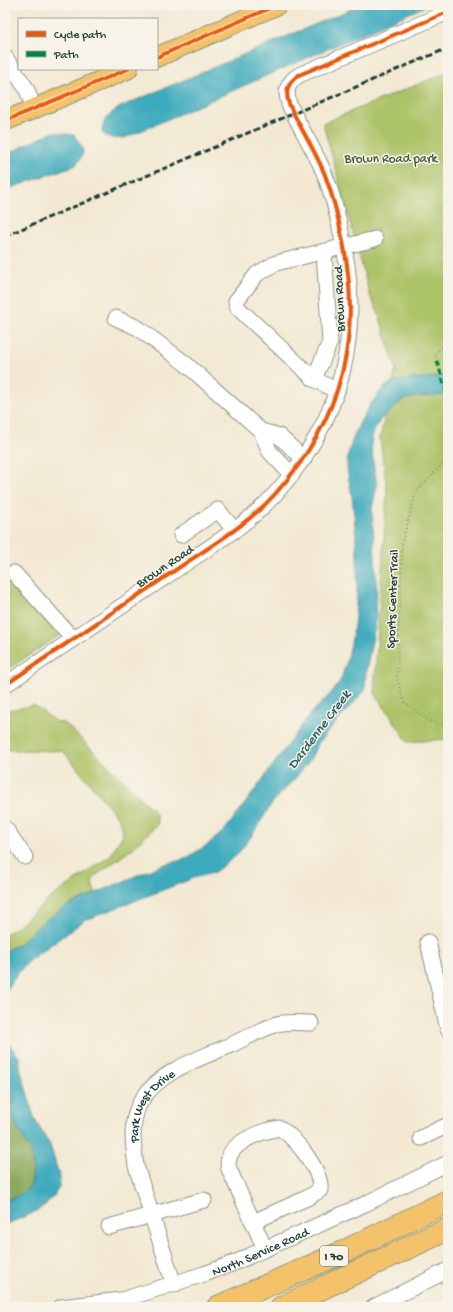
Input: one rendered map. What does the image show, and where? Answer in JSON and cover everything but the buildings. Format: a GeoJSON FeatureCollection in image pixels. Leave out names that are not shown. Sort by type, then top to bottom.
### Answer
{"type":"FeatureCollection","features":[{"type":"Feature","properties":{"kind":"highway","name":"I 70"},"geometry":{"type":"LineString","coordinates":[[218,1307],[370,1239],[448,1201]]}},
{"type":"Feature","properties":{"kind":"highway","name":"I 70"},"geometry":{"type":"LineString","coordinates":[[282,1307],[448,1229]]}},
{"type":"Feature","properties":{"kind":"main road"},"geometry":{"type":"LineString","coordinates":[[158,57],[277,5]]}},
{"type":"Feature","properties":{"kind":"main road"},"geometry":{"type":"LineString","coordinates":[[5,121],[126,70]]}},
{"type":"Feature","properties":{"kind":"street","name":"Brown Road"},"geometry":{"type":"LineString","coordinates":[[5,685],[234,530],[275,494],[304,459],[318,436],[344,371],[349,342],[351,312],[349,282],[344,247],[325,176],[289,104],[286,96],[287,88],[291,80],[299,75],[448,12]]}},
{"type":"Feature","properties":{"kind":"street"},"geometry":{"type":"LineString","coordinates":[[5,57],[26,88],[34,108]]}},
{"type":"Feature","properties":{"kind":"street"},"geometry":{"type":"LineString","coordinates":[[337,390],[314,379],[238,308],[236,301],[257,274],[276,264],[375,239]]}},
{"type":"Feature","properties":{"kind":"street"},"geometry":{"type":"LineString","coordinates":[[314,379],[330,342],[324,252]]}},
{"type":"Feature","properties":{"kind":"street"},"geometry":{"type":"LineString","coordinates":[[116,318],[138,328],[180,359],[261,431],[270,452],[292,474]]}},
{"type":"Feature","properties":{"kind":"street"},"geometry":{"type":"LineString","coordinates":[[261,431],[278,436],[304,459]]}},
{"type":"Feature","properties":{"kind":"street"},"geometry":{"type":"LineString","coordinates":[[181,535],[218,510],[234,530]]}},
{"type":"Feature","properties":{"kind":"street"},"geometry":{"type":"LineString","coordinates":[[14,573],[73,639]]}},
{"type":"Feature","properties":{"kind":"street"},"geometry":{"type":"LineString","coordinates":[[5,828],[25,857]]}},
{"type":"Feature","properties":{"kind":"street"},"geometry":{"type":"LineString","coordinates":[[428,942],[444,999],[448,1029]]}},
{"type":"Feature","properties":{"kind":"street","name":"Park West Drive"},"geometry":{"type":"LineString","coordinates":[[174,1285],[136,1166],[133,1148],[133,1130],[136,1113],[142,1098],[156,1084],[178,1068],[279,1023],[311,1023]]}},
{"type":"Feature","properties":{"kind":"street"},"geometry":{"type":"LineString","coordinates":[[421,1138],[448,1125]]}},
{"type":"Feature","properties":{"kind":"street"},"geometry":{"type":"LineString","coordinates":[[253,1222],[307,1198],[320,1190],[318,1178],[303,1149],[290,1134],[280,1128],[270,1130],[244,1142],[229,1156],[227,1162],[229,1169],[265,1249]]}},
{"type":"Feature","properties":{"kind":"street","name":"North Service Road"},"geometry":{"type":"LineString","coordinates":[[61,1307],[122,1300],[174,1285],[234,1263],[365,1204],[448,1163]]}},
{"type":"Feature","properties":{"kind":"street"},"geometry":{"type":"LineString","coordinates":[[109,1227],[204,1200]]}},
{"type":"Feature","properties":{"kind":"street"},"geometry":{"type":"LineString","coordinates":[[379,1306],[448,1270]]}},
{"type":"Feature","properties":{"kind":"path"},"geometry":{"type":"LineString","coordinates":[[437,361],[435,354],[448,341]]}},
{"type":"Feature","properties":{"kind":"green space","name":"Brown Road park"},"geometry":{"type":"Polygon","coordinates":[[[448,72],[448,739],[408,742],[374,692],[387,492],[380,438],[396,369],[378,312],[370,296],[323,123],[448,72]]]}},
{"type":"Feature","properties":{"kind":"green space"},"geometry":{"type":"Polygon","coordinates":[[[5,580],[60,635],[5,671],[5,580]]]}},
{"type":"Feature","properties":{"kind":"green space"},"geometry":{"type":"Polygon","coordinates":[[[34,705],[56,722],[65,723],[156,813],[158,824],[132,849],[94,877],[92,884],[96,894],[79,901],[44,921],[20,943],[5,951],[5,934],[18,926],[49,899],[110,856],[123,834],[119,819],[63,751],[5,750],[5,711],[34,705]]]}},
{"type":"Feature","properties":{"kind":"green space"},"geometry":{"type":"Polygon","coordinates":[[[5,1076],[12,1095],[14,1122],[32,1154],[33,1165],[32,1183],[28,1189],[12,1199],[5,1200],[5,1076]]]}},
{"type":"Feature","properties":{"kind":"water"},"geometry":{"type":"Polygon","coordinates":[[[361,5],[428,5],[127,137],[114,138],[108,137],[102,133],[105,120],[122,106],[361,5]]]}},
{"type":"Feature","properties":{"kind":"water"},"geometry":{"type":"Polygon","coordinates":[[[53,132],[74,135],[83,150],[82,156],[76,165],[5,190],[5,155],[53,132]]]}},
{"type":"Feature","properties":{"kind":"water","name":"Dardenne Creek"},"geometry":{"type":"Polygon","coordinates":[[[448,375],[448,395],[415,397],[403,400],[380,420],[373,433],[371,445],[377,486],[372,508],[377,591],[376,621],[366,671],[365,690],[319,742],[310,760],[294,780],[273,802],[251,837],[236,856],[213,873],[194,878],[85,920],[31,959],[16,975],[5,993],[5,951],[20,943],[44,921],[67,906],[165,864],[185,859],[207,845],[223,832],[310,715],[336,687],[342,676],[353,634],[357,591],[355,526],[347,463],[351,443],[361,420],[368,409],[382,390],[389,384],[400,380],[448,375]]]}},
{"type":"Feature","properties":{"kind":"water"},"geometry":{"type":"Polygon","coordinates":[[[5,1037],[19,1057],[21,1071],[35,1120],[50,1145],[60,1178],[59,1187],[54,1196],[44,1206],[31,1214],[5,1225],[5,1200],[12,1199],[28,1189],[32,1183],[33,1165],[32,1154],[14,1122],[12,1095],[5,1076],[5,1037]]]}},
{"type":"Feature","properties":{"kind":"railway"},"geometry":{"type":"LineString","coordinates":[[5,236],[448,48]]}},
{"type":"Feature","properties":{"kind":"marked path"},"geometry":{"type":"LineString","coordinates":[[437,361],[448,398]]}},
{"type":"Feature","properties":{"kind":"cycle path"},"geometry":{"type":"LineString","coordinates":[[158,57],[277,5]]}},
{"type":"Feature","properties":{"kind":"cycle path"},"geometry":{"type":"LineString","coordinates":[[5,685],[241,525],[265,505],[299,464],[318,435],[332,405],[342,373],[348,341],[350,307],[348,273],[335,205],[321,166],[289,104],[287,91],[292,81],[299,75],[448,12]]}},
{"type":"Feature","properties":{"kind":"cycle path"},"geometry":{"type":"LineString","coordinates":[[5,121],[126,70]]}}]}
